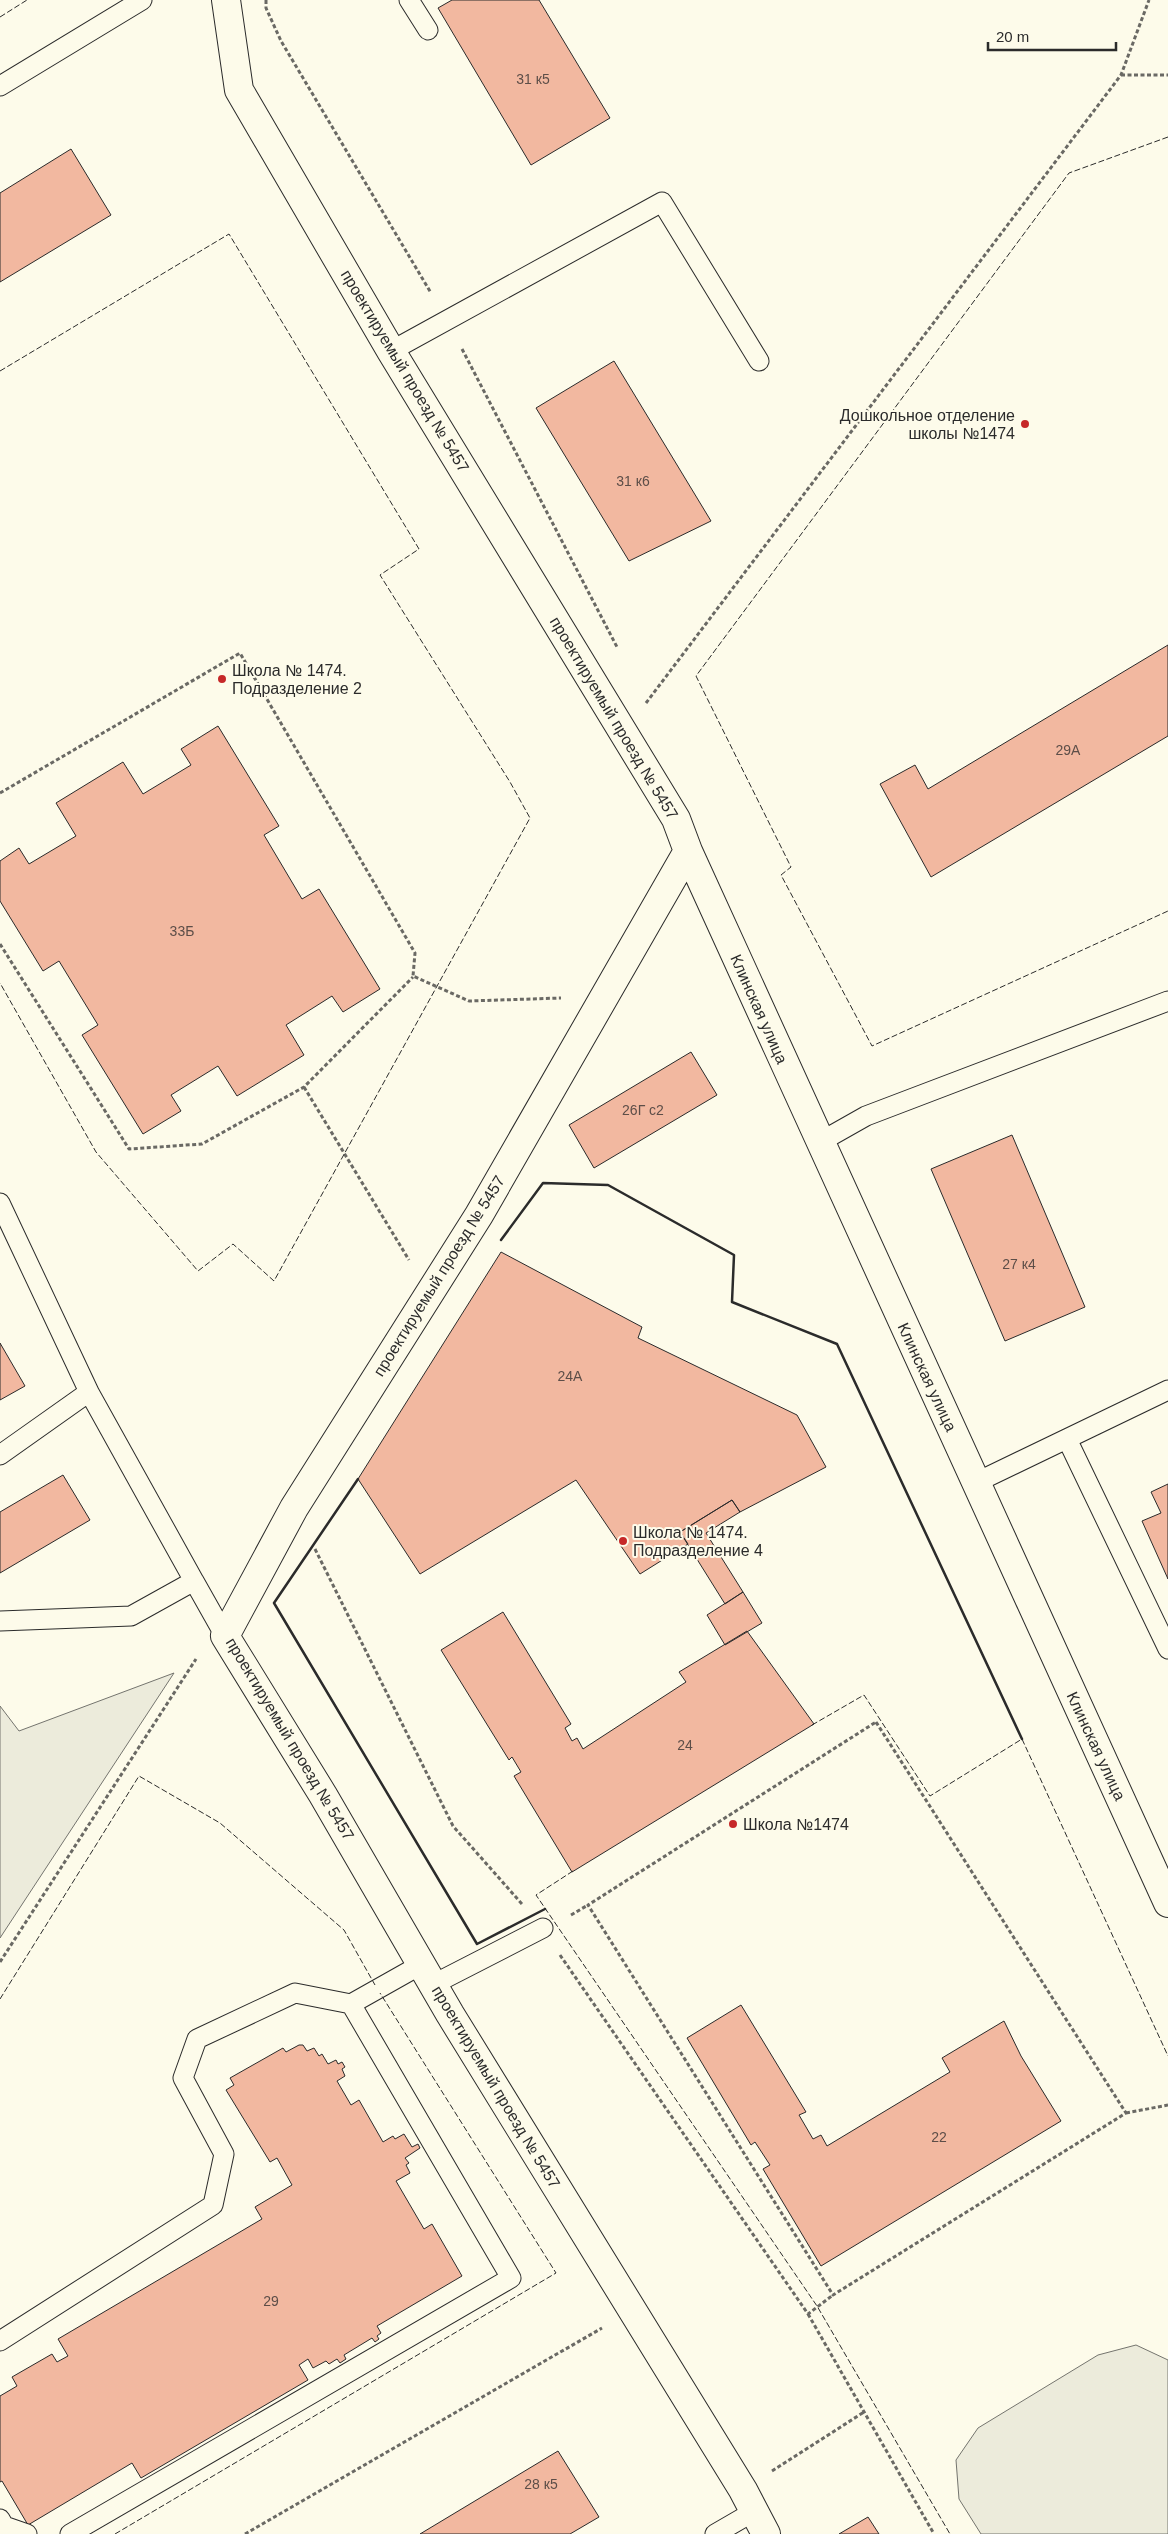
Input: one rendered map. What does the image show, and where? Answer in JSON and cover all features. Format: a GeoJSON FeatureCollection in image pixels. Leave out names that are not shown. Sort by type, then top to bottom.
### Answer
{"type":"FeatureCollection","features":[{"type":"Feature","properties":{"kind":"street","name":"проектируемый проезд № 5457"},"geometry":{"type":"LineString","coordinates":[[226,0],[239,90],[391,351],[676,819],[688,851],[479,1215],[294,1508],[225,1636],[323,1795],[450,2014],[754,2512]]}},
{"type":"Feature","properties":{"kind":"street","name":"Клинская улица"},"geometry":{"type":"LineString","coordinates":[[688,851],[1168,1903]]}},
{"type":"Feature","properties":{"kind":"lane"},"geometry":{"type":"LineString","coordinates":[[0,86],[142,0]]}},
{"type":"Feature","properties":{"kind":"lane"},"geometry":{"type":"LineString","coordinates":[[410,0],[428,30]]}},
{"type":"Feature","properties":{"kind":"lane"},"geometry":{"type":"LineString","coordinates":[[391,351],[448,322],[662,202],[760,361]]}},
{"type":"Feature","properties":{"kind":"lane"},"geometry":{"type":"LineString","coordinates":[[820,1142],[866,1116],[1168,1001]]}},
{"type":"Feature","properties":{"kind":"lane"},"geometry":{"type":"LineString","coordinates":[[0,1203],[89,1392],[225,1636]]}},
{"type":"Feature","properties":{"kind":"lane"},"geometry":{"type":"LineString","coordinates":[[975,1483],[1168,1390]]}},
{"type":"Feature","properties":{"kind":"lane"},"geometry":{"type":"LineString","coordinates":[[0,1455],[89,1392]]}},
{"type":"Feature","properties":{"kind":"lane"},"geometry":{"type":"LineString","coordinates":[[1067,1439],[1168,1649]]}},
{"type":"Feature","properties":{"kind":"lane"},"geometry":{"type":"LineString","coordinates":[[0,1621],[131,1616],[194,1581]]}},
{"type":"Feature","properties":{"kind":"lane"},"geometry":{"type":"LineString","coordinates":[[0,2342],[213,2205],[224,2154],[183,2078],[196,2039],[295,1993],[351,2004],[543,1928]]}},
{"type":"Feature","properties":{"kind":"lane"},"geometry":{"type":"LineString","coordinates":[[70,2534],[511,2278],[351,2004]]}},
{"type":"Feature","properties":{"kind":"lane"},"geometry":{"type":"LineString","coordinates":[[715,2534],[754,2512]]}},
{"type":"Feature","properties":{"kind":"lane"},"geometry":{"type":"LineString","coordinates":[[0,2519],[4,2526],[27,2534]]}},
{"type":"Feature","properties":{"kind":"path"},"geometry":{"type":"LineString","coordinates":[[266,0],[266,8],[281,41],[448,322],[618,650]]}},
{"type":"Feature","properties":{"kind":"path"},"geometry":{"type":"LineString","coordinates":[[642,694],[646,703],[1121,75],[1149,0]]}},
{"type":"Feature","properties":{"kind":"path"},"geometry":{"type":"LineString","coordinates":[[1121,75],[1168,75]]}},
{"type":"Feature","properties":{"kind":"path"},"geometry":{"type":"LineString","coordinates":[[0,793],[240,653],[415,953],[413,976],[304,1087],[202,1144],[129,1149],[0,944]]}},
{"type":"Feature","properties":{"kind":"path"},"geometry":{"type":"LineString","coordinates":[[413,976],[469,1001],[573,997],[608,990]]}},
{"type":"Feature","properties":{"kind":"path"},"geometry":{"type":"LineString","coordinates":[[304,1087],[411,1264]]}},
{"type":"Feature","properties":{"kind":"path"},"geometry":{"type":"LineString","coordinates":[[0,1962],[197,1656]]}},
{"type":"Feature","properties":{"kind":"path"},"geometry":{"type":"LineString","coordinates":[[1126,2113],[876,1722],[588,1905],[833,2295],[1126,2113],[1168,2105]]}},
{"type":"Feature","properties":{"kind":"path"},"geometry":{"type":"LineString","coordinates":[[808,2314],[934,2534]]}},
{"type":"Feature","properties":{"kind":"path"},"geometry":{"type":"LineString","coordinates":[[245,2534],[609,2324]]}},
{"type":"Feature","properties":{"kind":"path"},"geometry":{"type":"LineString","coordinates":[[754,2512],[864,2412]]}},
{"type":"Feature","properties":{"kind":"shaded area"},"geometry":{"type":"Polygon","coordinates":[[[174,1673],[0,1938],[0,1706],[19,1731],[174,1673]]]}},
{"type":"Feature","properties":{"kind":"shaded area"},"geometry":{"type":"Polygon","coordinates":[[[1136,2345],[1168,2360],[1168,2534],[981,2534],[959,2499],[956,2460],[978,2428],[1098,2355],[1136,2345]]]}},
{"type":"Feature","properties":{"kind":"building"},"geometry":{"type":"Polygon","coordinates":[[[452,0],[539,0],[610,118],[531,165],[438,8],[452,0]]]}},
{"type":"Feature","properties":{"kind":"building"},"geometry":{"type":"Polygon","coordinates":[[[71,149],[111,215],[0,282],[0,193],[71,149]]]}},
{"type":"Feature","properties":{"kind":"building"},"geometry":{"type":"Polygon","coordinates":[[[614,361],[711,521],[629,561],[536,408],[614,361]]]}},
{"type":"Feature","properties":{"kind":"building"},"geometry":{"type":"Polygon","coordinates":[[[1168,645],[1168,736],[931,877],[880,784],[915,765],[928,789],[1168,645]]]}},
{"type":"Feature","properties":{"kind":"building"},"geometry":{"type":"Polygon","coordinates":[[[218,726],[279,826],[264,835],[302,899],[319,889],[380,989],[343,1012],[332,996],[286,1025],[304,1055],[237,1096],[218,1066],[171,1095],[181,1111],[143,1134],[82,1035],[98,1025],[59,961],[43,971],[0,901],[0,861],[19,848],[29,864],[76,836],[56,803],[123,762],[143,794],[191,765],[181,749],[218,726]]]}},
{"type":"Feature","properties":{"kind":"building"},"geometry":{"type":"Polygon","coordinates":[[[691,1052],[717,1095],[594,1168],[569,1125],[691,1052]]]}},
{"type":"Feature","properties":{"kind":"building"},"geometry":{"type":"Polygon","coordinates":[[[1012,1135],[1085,1307],[1005,1341],[931,1169],[1012,1135]]]}},
{"type":"Feature","properties":{"kind":"building"},"geometry":{"type":"Polygon","coordinates":[[[501,1252],[642,1327],[638,1338],[797,1415],[826,1467],[740,1512],[732,1500],[680,1532],[688,1544],[640,1574],[576,1480],[420,1574],[358,1479],[501,1252]]]}},
{"type":"Feature","properties":{"kind":"building"},"geometry":{"type":"Polygon","coordinates":[[[0,1343],[25,1386],[0,1400],[0,1343]]]}},
{"type":"Feature","properties":{"kind":"building"},"geometry":{"type":"Polygon","coordinates":[[[63,1475],[90,1520],[0,1573],[0,1512],[63,1475]]]}},
{"type":"Feature","properties":{"kind":"building"},"geometry":{"type":"Polygon","coordinates":[[[1168,1484],[1168,1579],[1142,1521],[1161,1513],[1151,1492],[1168,1484]]]}},
{"type":"Feature","properties":{"kind":"building"},"geometry":{"type":"Polygon","coordinates":[[[732,1500],[740,1512],[706,1533],[743,1592],[725,1604],[680,1532],[732,1500]]]}},
{"type":"Feature","properties":{"kind":"building"},"geometry":{"type":"Polygon","coordinates":[[[743,1592],[762,1623],[725,1645],[707,1615],[743,1592]]]}},
{"type":"Feature","properties":{"kind":"building"},"geometry":{"type":"Polygon","coordinates":[[[503,1612],[571,1724],[565,1728],[572,1741],[577,1738],[583,1749],[686,1682],[679,1672],[747,1631],[814,1724],[572,1872],[514,1776],[521,1772],[512,1757],[509,1760],[441,1650],[503,1612]]]}},
{"type":"Feature","properties":{"kind":"building"},"geometry":{"type":"Polygon","coordinates":[[[741,2005],[806,2112],[799,2115],[813,2139],[821,2135],[827,2146],[950,2072],[942,2058],[1004,2021],[1021,2056],[1061,2121],[821,2266],[763,2169],[770,2165],[755,2142],[751,2145],[687,2038],[741,2005]]]}},
{"type":"Feature","properties":{"kind":"building"},"geometry":{"type":"Polygon","coordinates":[[[299,2045],[303,2045],[307,2051],[314,2048],[319,2056],[322,2054],[328,2064],[336,2060],[338,2064],[342,2062],[345,2067],[342,2069],[345,2076],[337,2081],[351,2105],[359,2100],[383,2142],[393,2136],[395,2139],[404,2134],[412,2147],[418,2144],[420,2148],[405,2158],[409,2163],[406,2165],[410,2173],[396,2181],[424,2229],[432,2224],[462,2276],[377,2326],[381,2333],[377,2336],[379,2339],[375,2342],[372,2338],[344,2355],[346,2359],[340,2363],[337,2359],[329,2364],[326,2361],[313,2368],[308,2359],[299,2365],[308,2380],[141,2478],[132,2463],[28,2525],[2,2481],[0,2482],[0,2396],[17,2386],[12,2377],[52,2354],[57,2362],[68,2356],[58,2339],[262,2219],[255,2207],[292,2185],[277,2158],[270,2162],[226,2090],[234,2085],[230,2078],[283,2048],[286,2052],[299,2045]]]}},
{"type":"Feature","properties":{"kind":"building"},"geometry":{"type":"Polygon","coordinates":[[[558,2451],[599,2517],[570,2534],[420,2534],[558,2451]]]}},
{"type":"Feature","properties":{"kind":"building"},"geometry":{"type":"Polygon","coordinates":[[[868,2517],[879,2534],[839,2534],[868,2517]]]}},
{"type":"Feature","properties":{"kind":"fence"},"geometry":{"type":"LineString","coordinates":[[0,17],[27,0]]}},
{"type":"Feature","properties":{"kind":"fence"},"geometry":{"type":"LineString","coordinates":[[1168,137],[1069,173],[696,676],[791,867],[781,875],[872,1046],[1168,911]]}},
{"type":"Feature","properties":{"kind":"fence"},"geometry":{"type":"LineString","coordinates":[[0,371],[229,234],[419,549],[380,575],[510,782],[530,818],[274,1281],[233,1244],[198,1271],[96,1152],[0,983]]}},
{"type":"Feature","properties":{"kind":"fence"},"geometry":{"type":"LineString","coordinates":[[812,1725],[864,1695],[930,1796],[1022,1739],[1168,2056]]}},
{"type":"Feature","properties":{"kind":"fence"},"geometry":{"type":"LineString","coordinates":[[0,1999],[139,1776],[220,1823],[344,1930],[375,1985]]}},
{"type":"Feature","properties":{"kind":"fence"},"geometry":{"type":"LineString","coordinates":[[573,1871],[536,1895],[817,2306],[950,2534]]}},
{"type":"Feature","properties":{"kind":"fence"},"geometry":{"type":"LineString","coordinates":[[115,2534],[556,2273],[380,1993]]}},
{"type":"Feature","properties":{"kind":"wall"},"geometry":{"type":"LineString","coordinates":[[501,1240],[543,1183],[608,1185],[734,1255],[732,1302],[837,1344],[1022,1739]]}},
{"type":"Feature","properties":{"kind":"wall"},"geometry":{"type":"LineString","coordinates":[[358,1479],[274,1603],[477,1944],[545,1909]]}},
{"type":"Feature","properties":{"kind":"place","name":"Дошкольное отделение школы №1474"},"geometry":{"type":"Point","coordinates":[1025,424]}},
{"type":"Feature","properties":{"kind":"place","name":"Школа № 1474. Подразделение 2"},"geometry":{"type":"Point","coordinates":[222,679]}},
{"type":"Feature","properties":{"kind":"place","name":"Школа № 1474. Подразделение 4"},"geometry":{"type":"Point","coordinates":[623,1541]}},
{"type":"Feature","properties":{"kind":"place","name":"Школа №1474"},"geometry":{"type":"Point","coordinates":[733,1824]}}]}
